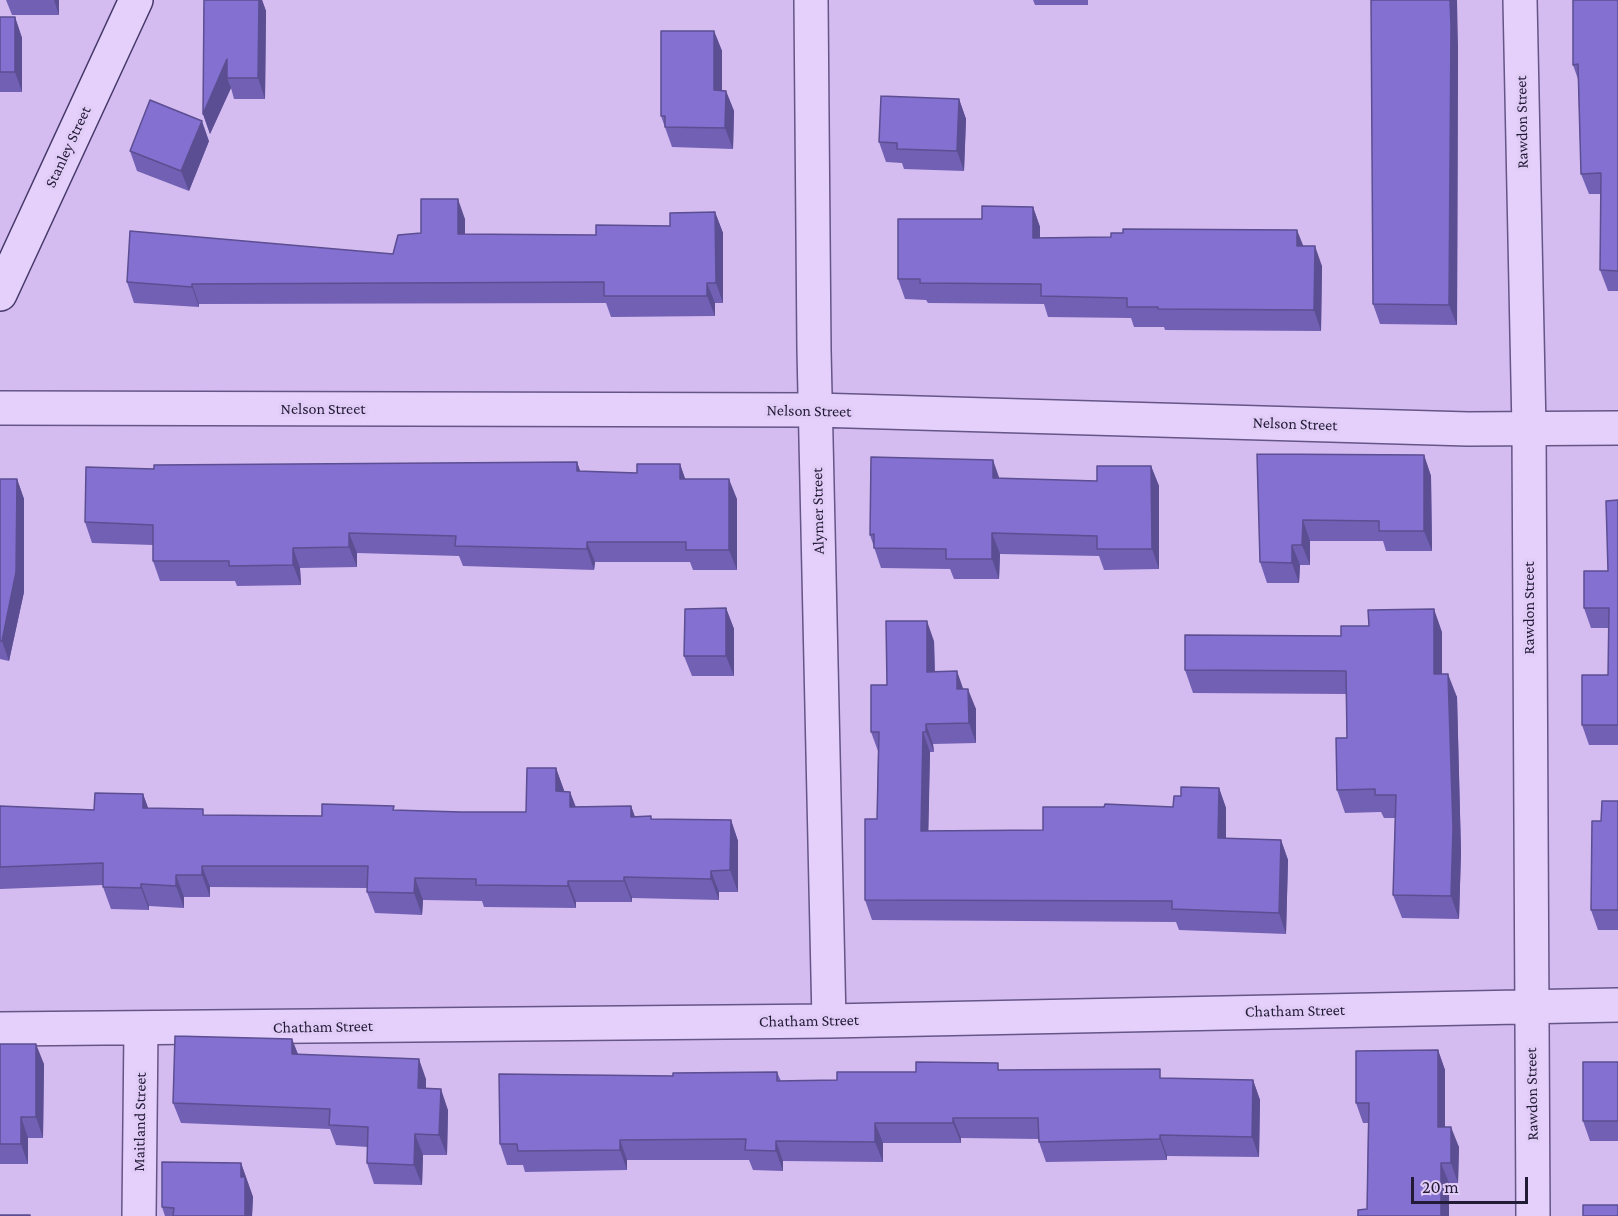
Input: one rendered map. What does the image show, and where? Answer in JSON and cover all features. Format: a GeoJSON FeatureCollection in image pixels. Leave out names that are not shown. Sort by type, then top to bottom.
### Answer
{"type":"FeatureCollection","features":[{"type":"Feature","properties":{"kind":"street","name":"Stanley Street"},"geometry":{"type":"LineString","coordinates":[[0,294],[136,0]]}},
{"type":"Feature","properties":{"kind":"street","name":"Alymer Street"},"geometry":{"type":"LineString","coordinates":[[811,0],[816,410],[829,1021]]}},
{"type":"Feature","properties":{"kind":"street","name":"Rawdon Street"},"geometry":{"type":"LineString","coordinates":[[1520,0],[1529,429],[1533,1216]]}},
{"type":"Feature","properties":{"kind":"street","name":"Nelson Street"},"geometry":{"type":"LineString","coordinates":[[0,408],[816,410],[1529,429],[1618,428]]}},
{"type":"Feature","properties":{"kind":"street","name":"Chatham Street"},"geometry":{"type":"LineString","coordinates":[[0,1029],[829,1021],[1618,1005]]}},
{"type":"Feature","properties":{"kind":"street","name":"Maitland Street"},"geometry":{"type":"LineString","coordinates":[[139,1216],[141,1029]]}},
{"type":"Feature","properties":{"kind":"building"},"geometry":{"type":"Polygon","coordinates":[[[204,0],[259,0],[258,78],[227,78],[227,59],[203,114],[204,0]]]}},
{"type":"Feature","properties":{"kind":"building"},"geometry":{"type":"Polygon","coordinates":[[[1371,0],[1450,0],[1449,305],[1373,304],[1371,0]]]}},
{"type":"Feature","properties":{"kind":"building"},"geometry":{"type":"Polygon","coordinates":[[[1573,0],[1618,0],[1618,271],[1600,270],[1601,173],[1581,174],[1578,64],[1573,65],[1573,0]]]}},
{"type":"Feature","properties":{"kind":"building"},"geometry":{"type":"Polygon","coordinates":[[[0,17],[15,17],[15,72],[0,72],[0,17]]]}},
{"type":"Feature","properties":{"kind":"building"},"geometry":{"type":"Polygon","coordinates":[[[661,31],[714,31],[714,90],[726,91],[725,128],[665,127],[665,116],[661,116],[661,31]]]}},
{"type":"Feature","properties":{"kind":"building"},"geometry":{"type":"Polygon","coordinates":[[[881,96],[959,99],[957,151],[897,149],[897,143],[879,142],[881,96]]]}},
{"type":"Feature","properties":{"kind":"building"},"geometry":{"type":"Polygon","coordinates":[[[150,100],[202,121],[181,171],[130,151],[150,100]]]}},
{"type":"Feature","properties":{"kind":"building"},"geometry":{"type":"Polygon","coordinates":[[[421,199],[458,199],[458,234],[596,235],[596,225],[670,226],[670,213],[715,212],[716,283],[707,283],[707,296],[604,296],[604,282],[192,284],[192,287],[127,282],[130,231],[393,254],[398,235],[421,233],[421,199]]]}},
{"type":"Feature","properties":{"kind":"building"},"geometry":{"type":"Polygon","coordinates":[[[982,206],[1033,207],[1033,238],[1111,237],[1111,233],[1123,233],[1123,229],[1297,230],[1297,246],[1315,246],[1314,310],[1127,307],[1127,298],[1041,296],[1041,284],[920,283],[920,279],[898,279],[898,219],[982,219],[982,206]]]}},
{"type":"Feature","properties":{"kind":"building"},"geometry":{"type":"Polygon","coordinates":[[[1257,454],[1424,455],[1424,531],[1379,531],[1379,521],[1303,520],[1302,545],[1292,545],[1292,563],[1260,562],[1257,454]]]}},
{"type":"Feature","properties":{"kind":"building"},"geometry":{"type":"Polygon","coordinates":[[[871,457],[993,460],[993,478],[1097,481],[1097,466],[1151,466],[1152,549],[1097,549],[1097,536],[992,533],[992,559],[946,559],[946,549],[874,548],[874,534],[870,535],[871,457]]]}},
{"type":"Feature","properties":{"kind":"building"},"geometry":{"type":"Polygon","coordinates":[[[577,462],[577,471],[637,473],[637,464],[680,464],[680,479],[729,479],[729,550],[686,550],[686,542],[587,542],[587,549],[455,546],[456,536],[349,533],[349,547],[293,548],[293,565],[229,566],[229,561],[153,561],[153,525],[85,522],[86,467],[154,469],[154,465],[577,462]]]}},
{"type":"Feature","properties":{"kind":"building"},"geometry":{"type":"Polygon","coordinates":[[[0,479],[17,479],[16,572],[2,641],[0,641],[0,479]]]}},
{"type":"Feature","properties":{"kind":"building"},"geometry":{"type":"Polygon","coordinates":[[[1618,500],[1618,725],[1582,725],[1582,675],[1608,675],[1609,608],[1584,608],[1584,571],[1608,571],[1606,501],[1618,500]]]}},
{"type":"Feature","properties":{"kind":"building"},"geometry":{"type":"Polygon","coordinates":[[[726,608],[726,656],[684,656],[685,609],[726,608]]]}},
{"type":"Feature","properties":{"kind":"building"},"geometry":{"type":"Polygon","coordinates":[[[1434,609],[1434,674],[1448,674],[1453,829],[1451,896],[1393,895],[1396,795],[1375,795],[1375,789],[1337,790],[1336,738],[1347,738],[1346,671],[1185,670],[1185,635],[1341,636],[1341,626],[1369,626],[1368,610],[1434,609]]]}},
{"type":"Feature","properties":{"kind":"building"},"geometry":{"type":"Polygon","coordinates":[[[886,621],[927,621],[927,672],[957,671],[957,689],[968,689],[969,723],[926,724],[926,732],[923,732],[921,831],[1043,830],[1043,807],[1104,807],[1105,804],[1173,807],[1174,796],[1181,796],[1181,787],[1219,788],[1218,838],[1281,840],[1279,913],[1172,909],[1172,901],[865,900],[865,819],[877,819],[879,732],[871,732],[871,685],[887,685],[886,621]]]}},
{"type":"Feature","properties":{"kind":"building"},"geometry":{"type":"Polygon","coordinates":[[[527,768],[556,768],[556,791],[570,792],[570,807],[631,806],[631,817],[731,820],[730,870],[711,871],[711,879],[624,877],[624,881],[568,881],[568,886],[476,885],[476,879],[415,878],[414,893],[367,892],[368,866],[202,866],[202,875],[176,875],[176,886],[141,884],[141,888],[103,887],[103,863],[0,867],[0,806],[94,810],[95,793],[143,794],[143,808],[203,809],[203,815],[322,816],[322,804],[394,806],[393,810],[526,812],[527,768]]]}},
{"type":"Feature","properties":{"kind":"building"},"geometry":{"type":"Polygon","coordinates":[[[1602,801],[1618,801],[1618,910],[1591,910],[1592,821],[1601,821],[1602,801]]]}},
{"type":"Feature","properties":{"kind":"building"},"geometry":{"type":"Polygon","coordinates":[[[175,1036],[292,1039],[292,1054],[419,1059],[418,1088],[441,1089],[439,1135],[415,1134],[414,1165],[367,1163],[368,1127],[329,1125],[330,1109],[173,1103],[175,1036]]]}},
{"type":"Feature","properties":{"kind":"building"},"geometry":{"type":"Polygon","coordinates":[[[0,1044],[36,1044],[36,1117],[21,1117],[21,1144],[0,1144],[0,1044]]]}},
{"type":"Feature","properties":{"kind":"building"},"geometry":{"type":"Polygon","coordinates":[[[1438,1050],[1438,1127],[1451,1127],[1451,1163],[1441,1163],[1441,1216],[1358,1216],[1358,1210],[1367,1209],[1369,1103],[1356,1103],[1356,1051],[1438,1050]]]}},
{"type":"Feature","properties":{"kind":"building"},"geometry":{"type":"Polygon","coordinates":[[[916,1062],[998,1063],[998,1070],[1160,1069],[1160,1078],[1253,1080],[1252,1137],[1160,1135],[1160,1139],[1039,1142],[1038,1118],[953,1118],[953,1123],[875,1123],[875,1142],[776,1141],[776,1151],[745,1150],[746,1139],[620,1140],[620,1150],[518,1151],[517,1144],[500,1144],[499,1074],[673,1076],[673,1073],[777,1072],[777,1081],[837,1080],[837,1072],[916,1072],[916,1062]]]}},
{"type":"Feature","properties":{"kind":"building"},"geometry":{"type":"Polygon","coordinates":[[[1583,1062],[1618,1062],[1618,1121],[1583,1121],[1583,1062]]]}},
{"type":"Feature","properties":{"kind":"building"},"geometry":{"type":"Polygon","coordinates":[[[162,1162],[241,1163],[241,1177],[245,1177],[245,1216],[173,1216],[174,1208],[162,1207],[162,1162]]]}},
{"type":"Feature","properties":{"kind":"building"},"geometry":{"type":"Polygon","coordinates":[[[1583,1205],[1618,1205],[1618,1216],[1583,1216],[1583,1205]]]}},
{"type":"Feature","properties":{"kind":"building"},"geometry":{"type":"Polygon","coordinates":[[[30,1215],[30,1216],[0,1216],[30,1215]]]}}]}
